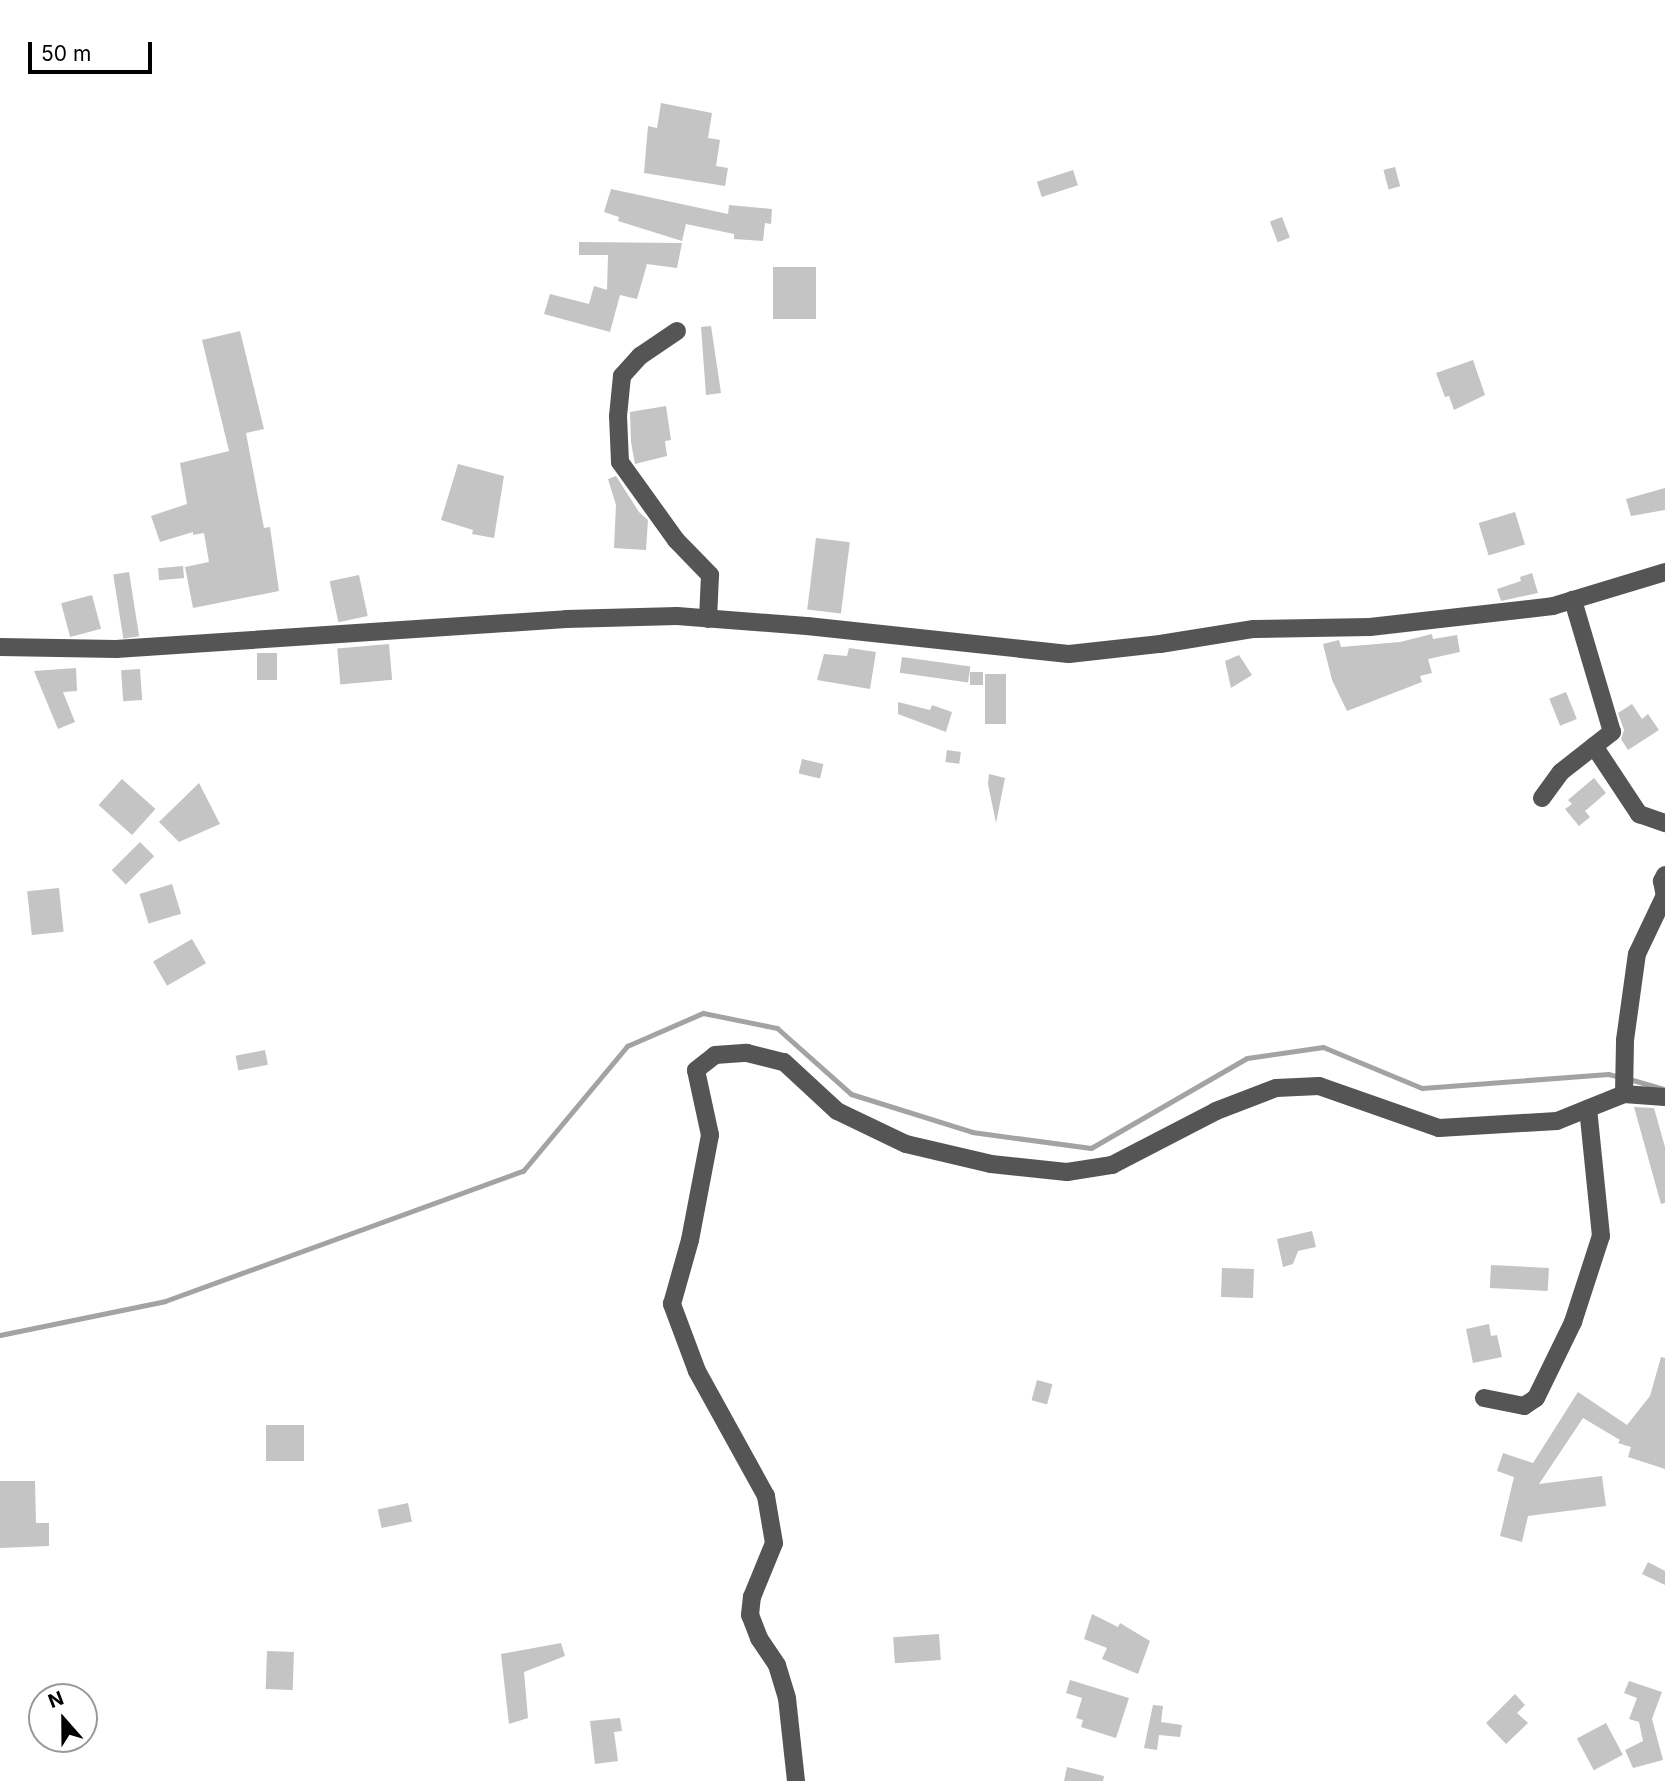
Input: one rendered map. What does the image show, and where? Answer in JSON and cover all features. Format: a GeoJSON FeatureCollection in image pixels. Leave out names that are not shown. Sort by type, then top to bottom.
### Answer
{"type":"FeatureCollection","features":[{"type":"Feature","properties":{"kind":"street"},"geometry":{"type":"LineString","coordinates":[[677,331],[640,356],[622,376],[618,416],[620,462],[676,540],[710,575],[708,619]]}},
{"type":"Feature","properties":{"kind":"street"},"geometry":{"type":"LineString","coordinates":[[0,647],[116,649],[552,619],[708,619],[1069,654],[1160,644],[1254,629],[1370,627],[1553,606],[1665,572]]}},
{"type":"Feature","properties":{"kind":"street"},"geometry":{"type":"LineString","coordinates":[[1542,798],[1561,772],[1612,732],[1573,600]]}},
{"type":"Feature","properties":{"kind":"street"},"geometry":{"type":"LineString","coordinates":[[1594,746],[1639,814],[1665,823]]}},
{"type":"Feature","properties":{"kind":"street"},"geometry":{"type":"LineString","coordinates":[[1624,1089],[1624,1061],[1637,954],[1665,895],[1662,881],[1665,875]]}},
{"type":"Feature","properties":{"kind":"street"},"geometry":{"type":"LineString","coordinates":[[796,1781],[786,1698],[778,1665],[759,1638],[750,1615],[752,1597],[774,1543],[766,1496],[697,1371],[672,1304],[690,1240],[710,1135],[696,1070],[715,1055],[747,1053],[784,1062],[837,1111],[906,1144],[991,1164],[1067,1172],[1112,1165],[1216,1111],[1276,1088],[1319,1086],[1439,1128],[1557,1121],[1588,1109],[1624,1089],[1665,1097]]}},
{"type":"Feature","properties":{"kind":"street"},"geometry":{"type":"LineString","coordinates":[[1484,1398],[1524,1406],[1536,1398],[1573,1322],[1601,1236],[1588,1109]]}},
{"type":"Feature","properties":{"kind":"building"},"geometry":{"type":"Polygon","coordinates":[[[661,103],[712,113],[708,138],[720,140],[716,166],[728,168],[725,186],[644,173],[648,126],[657,128],[661,103]]]}},
{"type":"Feature","properties":{"kind":"building"},"geometry":{"type":"Polygon","coordinates":[[[1395,167],[1400,186],[1389,189],[1383,170],[1395,167]]]}},
{"type":"Feature","properties":{"kind":"building"},"geometry":{"type":"Polygon","coordinates":[[[1073,170],[1078,185],[1042,197],[1037,182],[1073,170]]]}},
{"type":"Feature","properties":{"kind":"building"},"geometry":{"type":"Polygon","coordinates":[[[611,189],[728,214],[729,205],[772,209],[771,224],[765,223],[763,241],[734,239],[734,234],[686,224],[682,241],[618,221],[619,217],[604,212],[611,189]]]}},
{"type":"Feature","properties":{"kind":"building"},"geometry":{"type":"Polygon","coordinates":[[[1282,217],[1290,238],[1278,242],[1270,222],[1282,217]]]}},
{"type":"Feature","properties":{"kind":"building"},"geometry":{"type":"Polygon","coordinates":[[[579,242],[682,243],[677,268],[647,264],[637,299],[620,295],[610,332],[544,314],[550,294],[589,304],[594,286],[607,290],[608,255],[579,255],[579,242]]]}},
{"type":"Feature","properties":{"kind":"building"},"geometry":{"type":"Polygon","coordinates":[[[773,267],[816,267],[816,319],[773,319],[773,267]]]}},
{"type":"Feature","properties":{"kind":"building"},"geometry":{"type":"Polygon","coordinates":[[[711,326],[721,393],[706,395],[701,327],[711,326]]]}},
{"type":"Feature","properties":{"kind":"building"},"geometry":{"type":"Polygon","coordinates":[[[240,331],[264,429],[246,433],[264,528],[270,527],[279,591],[193,608],[185,567],[209,562],[204,533],[193,535],[193,532],[160,542],[151,516],[187,504],[180,463],[229,451],[202,340],[240,331]]]}},
{"type":"Feature","properties":{"kind":"building"},"geometry":{"type":"Polygon","coordinates":[[[1473,360],[1485,395],[1454,410],[1449,396],[1445,397],[1436,373],[1473,360]]]}},
{"type":"Feature","properties":{"kind":"building"},"geometry":{"type":"Polygon","coordinates":[[[666,406],[671,440],[665,441],[667,456],[635,464],[630,412],[666,406]]]}},
{"type":"Feature","properties":{"kind":"building"},"geometry":{"type":"Polygon","coordinates":[[[458,464],[504,476],[494,538],[472,534],[473,530],[441,520],[458,464]]]}},
{"type":"Feature","properties":{"kind":"building"},"geometry":{"type":"Polygon","coordinates":[[[616,476],[639,512],[648,520],[646,550],[614,548],[616,505],[608,479],[616,476]]]}},
{"type":"Feature","properties":{"kind":"building"},"geometry":{"type":"Polygon","coordinates":[[[1665,488],[1665,510],[1631,516],[1626,499],[1665,488]]]}},
{"type":"Feature","properties":{"kind":"building"},"geometry":{"type":"Polygon","coordinates":[[[1515,512],[1525,545],[1489,556],[1479,523],[1515,512]]]}},
{"type":"Feature","properties":{"kind":"building"},"geometry":{"type":"Polygon","coordinates":[[[816,538],[850,542],[841,614],[807,609],[816,538]]]}},
{"type":"Feature","properties":{"kind":"building"},"geometry":{"type":"Polygon","coordinates":[[[183,566],[184,578],[159,580],[158,568],[183,566]]]}},
{"type":"Feature","properties":{"kind":"building"},"geometry":{"type":"Polygon","coordinates":[[[129,572],[139,636],[123,639],[113,575],[129,572]]]}},
{"type":"Feature","properties":{"kind":"building"},"geometry":{"type":"Polygon","coordinates":[[[1532,573],[1538,593],[1501,601],[1497,589],[1521,581],[1520,577],[1532,573]]]}},
{"type":"Feature","properties":{"kind":"building"},"geometry":{"type":"Polygon","coordinates":[[[359,575],[368,616],[338,622],[330,581],[359,575]]]}},
{"type":"Feature","properties":{"kind":"building"},"geometry":{"type":"Polygon","coordinates":[[[92,595],[101,629],[70,637],[61,603],[92,595]]]}},
{"type":"Feature","properties":{"kind":"building"},"geometry":{"type":"Polygon","coordinates":[[[1432,634],[1433,639],[1457,635],[1460,652],[1428,659],[1432,673],[1420,676],[1422,682],[1347,711],[1332,680],[1323,644],[1339,640],[1341,647],[1400,642],[1432,634]]]}},
{"type":"Feature","properties":{"kind":"building"},"geometry":{"type":"Polygon","coordinates":[[[389,644],[392,680],[340,684],[337,649],[389,644]]]}},
{"type":"Feature","properties":{"kind":"building"},"geometry":{"type":"Polygon","coordinates":[[[849,648],[876,652],[870,689],[817,680],[824,654],[847,656],[849,648]]]}},
{"type":"Feature","properties":{"kind":"building"},"geometry":{"type":"Polygon","coordinates":[[[257,653],[277,653],[277,680],[257,680],[257,653]]]}},
{"type":"Feature","properties":{"kind":"building"},"geometry":{"type":"Polygon","coordinates":[[[1239,655],[1252,675],[1231,688],[1225,661],[1239,655]]]}},
{"type":"Feature","properties":{"kind":"building"},"geometry":{"type":"Polygon","coordinates":[[[902,657],[970,667],[968,682],[900,673],[902,657]]]}},
{"type":"Feature","properties":{"kind":"building"},"geometry":{"type":"Polygon","coordinates":[[[76,668],[77,691],[63,692],[75,722],[58,729],[34,671],[76,668]]]}},
{"type":"Feature","properties":{"kind":"building"},"geometry":{"type":"Polygon","coordinates":[[[140,669],[142,700],[123,701],[121,670],[140,669]]]}},
{"type":"Feature","properties":{"kind":"building"},"geometry":{"type":"Polygon","coordinates":[[[970,672],[983,672],[983,685],[970,685],[970,672]]]}},
{"type":"Feature","properties":{"kind":"building"},"geometry":{"type":"Polygon","coordinates":[[[985,674],[1006,674],[1006,724],[985,724],[985,674]]]}},
{"type":"Feature","properties":{"kind":"building"},"geometry":{"type":"Polygon","coordinates":[[[1566,692],[1577,719],[1560,726],[1549,699],[1566,692]]]}},
{"type":"Feature","properties":{"kind":"building"},"geometry":{"type":"Polygon","coordinates":[[[898,702],[930,710],[932,705],[952,712],[946,732],[898,714],[898,702]]]}},
{"type":"Feature","properties":{"kind":"building"},"geometry":{"type":"Polygon","coordinates":[[[1632,704],[1642,719],[1648,714],[1659,730],[1628,750],[1621,739],[1624,730],[1618,713],[1632,704]]]}},
{"type":"Feature","properties":{"kind":"building"},"geometry":{"type":"Polygon","coordinates":[[[947,750],[961,752],[959,764],[945,762],[947,750]]]}},
{"type":"Feature","properties":{"kind":"building"},"geometry":{"type":"Polygon","coordinates":[[[802,759],[823,764],[820,779],[799,774],[802,759]]]}},
{"type":"Feature","properties":{"kind":"building"},"geometry":{"type":"Polygon","coordinates":[[[989,774],[1005,778],[996,823],[988,784],[989,774]]]}},
{"type":"Feature","properties":{"kind":"building"},"geometry":{"type":"Polygon","coordinates":[[[1594,778],[1606,793],[1585,811],[1590,817],[1579,826],[1565,809],[1572,804],[1568,800],[1594,778]]]}},
{"type":"Feature","properties":{"kind":"building"},"geometry":{"type":"Polygon","coordinates":[[[122,779],[155,809],[132,835],[99,805],[122,779]]]}},
{"type":"Feature","properties":{"kind":"building"},"geometry":{"type":"Polygon","coordinates":[[[199,783],[220,824],[179,842],[159,822],[199,783]]]}},
{"type":"Feature","properties":{"kind":"building"},"geometry":{"type":"Polygon","coordinates":[[[140,842],[154,856],[126,884],[112,870],[140,842]]]}},
{"type":"Feature","properties":{"kind":"building"},"geometry":{"type":"Polygon","coordinates":[[[172,884],[181,914],[149,924],[139,894],[172,884]]]}},
{"type":"Feature","properties":{"kind":"building"},"geometry":{"type":"Polygon","coordinates":[[[59,888],[64,932],[32,935],[27,891],[59,888]]]}},
{"type":"Feature","properties":{"kind":"building"},"geometry":{"type":"Polygon","coordinates":[[[192,939],[206,963],[167,986],[153,962],[192,939]]]}},
{"type":"Feature","properties":{"kind":"building"},"geometry":{"type":"Polygon","coordinates":[[[265,1050],[268,1065],[238,1070],[236,1056],[265,1050]]]}},
{"type":"Feature","properties":{"kind":"building"},"geometry":{"type":"Polygon","coordinates":[[[1634,1107],[1654,1108],[1665,1147],[1665,1203],[1661,1204],[1634,1107]]]}},
{"type":"Feature","properties":{"kind":"building"},"geometry":{"type":"Polygon","coordinates":[[[1312,1231],[1316,1247],[1298,1251],[1293,1264],[1283,1267],[1277,1239],[1312,1231]]]}},
{"type":"Feature","properties":{"kind":"building"},"geometry":{"type":"Polygon","coordinates":[[[1491,1265],[1549,1268],[1548,1291],[1490,1288],[1491,1265]]]}},
{"type":"Feature","properties":{"kind":"building"},"geometry":{"type":"Polygon","coordinates":[[[1222,1268],[1254,1269],[1253,1298],[1221,1297],[1222,1268]]]}},
{"type":"Feature","properties":{"kind":"building"},"geometry":{"type":"Polygon","coordinates":[[[1489,1324],[1491,1336],[1497,1335],[1502,1357],[1473,1363],[1466,1329],[1489,1324]]]}},
{"type":"Feature","properties":{"kind":"building"},"geometry":{"type":"Polygon","coordinates":[[[1661,1357],[1665,1358],[1665,1469],[1628,1457],[1631,1447],[1618,1443],[1620,1440],[1583,1418],[1539,1484],[1602,1476],[1606,1506],[1528,1516],[1522,1542],[1500,1536],[1514,1477],[1497,1471],[1503,1453],[1533,1463],[1578,1392],[1627,1425],[1650,1396],[1661,1357]]]}},
{"type":"Feature","properties":{"kind":"building"},"geometry":{"type":"Polygon","coordinates":[[[1037,1380],[1052,1384],[1047,1404],[1032,1400],[1037,1380]]]}},
{"type":"Feature","properties":{"kind":"building"},"geometry":{"type":"Polygon","coordinates":[[[266,1425],[304,1425],[304,1461],[266,1461],[266,1425]]]}},
{"type":"Feature","properties":{"kind":"building"},"geometry":{"type":"Polygon","coordinates":[[[0,1481],[35,1481],[36,1523],[49,1523],[49,1546],[0,1548],[0,1481]]]}},
{"type":"Feature","properties":{"kind":"building"},"geometry":{"type":"Polygon","coordinates":[[[408,1503],[412,1522],[382,1528],[378,1509],[408,1503]]]}},
{"type":"Feature","properties":{"kind":"building"},"geometry":{"type":"Polygon","coordinates":[[[1648,1562],[1665,1571],[1665,1585],[1642,1574],[1648,1562]]]}},
{"type":"Feature","properties":{"kind":"building"},"geometry":{"type":"Polygon","coordinates":[[[1092,1614],[1118,1627],[1120,1623],[1150,1641],[1138,1674],[1102,1659],[1107,1648],[1084,1639],[1092,1614]]]}},
{"type":"Feature","properties":{"kind":"building"},"geometry":{"type":"Polygon","coordinates":[[[939,1634],[941,1660],[895,1663],[893,1637],[939,1634]]]}},
{"type":"Feature","properties":{"kind":"building"},"geometry":{"type":"Polygon","coordinates":[[[561,1643],[565,1656],[524,1672],[528,1718],[509,1724],[501,1654],[561,1643]]]}},
{"type":"Feature","properties":{"kind":"building"},"geometry":{"type":"Polygon","coordinates":[[[267,1651],[294,1652],[293,1690],[266,1689],[267,1651]]]}},
{"type":"Feature","properties":{"kind":"building"},"geometry":{"type":"Polygon","coordinates":[[[1070,1680],[1129,1698],[1116,1738],[1081,1727],[1083,1720],[1076,1718],[1082,1698],[1066,1693],[1070,1680]]]}},
{"type":"Feature","properties":{"kind":"building"},"geometry":{"type":"Polygon","coordinates":[[[1629,1681],[1662,1692],[1652,1719],[1663,1760],[1633,1768],[1625,1750],[1643,1741],[1639,1722],[1629,1719],[1637,1698],[1624,1693],[1629,1681]]]}},
{"type":"Feature","properties":{"kind":"building"},"geometry":{"type":"Polygon","coordinates":[[[1515,1694],[1525,1705],[1517,1713],[1528,1723],[1506,1744],[1486,1723],[1515,1694]]]}},
{"type":"Feature","properties":{"kind":"building"},"geometry":{"type":"Polygon","coordinates":[[[1153,1705],[1163,1706],[1161,1722],[1182,1725],[1180,1737],[1159,1735],[1157,1750],[1144,1748],[1153,1705]]]}},
{"type":"Feature","properties":{"kind":"building"},"geometry":{"type":"Polygon","coordinates":[[[620,1718],[622,1731],[614,1732],[618,1761],[595,1764],[590,1721],[620,1718]]]}},
{"type":"Feature","properties":{"kind":"building"},"geometry":{"type":"Polygon","coordinates":[[[1606,1723],[1623,1755],[1594,1770],[1577,1738],[1606,1723]]]}},
{"type":"Feature","properties":{"kind":"building"},"geometry":{"type":"Polygon","coordinates":[[[1067,1767],[1104,1776],[1103,1781],[1064,1781],[1067,1767]]]}},
{"type":"Feature","properties":{"kind":"waterway"},"geometry":{"type":"LineString","coordinates":[[0,1335],[165,1301],[523,1171],[627,1046],[703,1013],[777,1028],[851,1094],[972,1132],[1091,1148],[1247,1058],[1323,1047],[1422,1088],[1608,1074],[1620,1077]]}},
{"type":"Feature","properties":{"kind":"waterway"},"geometry":{"type":"LineString","coordinates":[[1629,1079],[1663,1089]]}}]}
